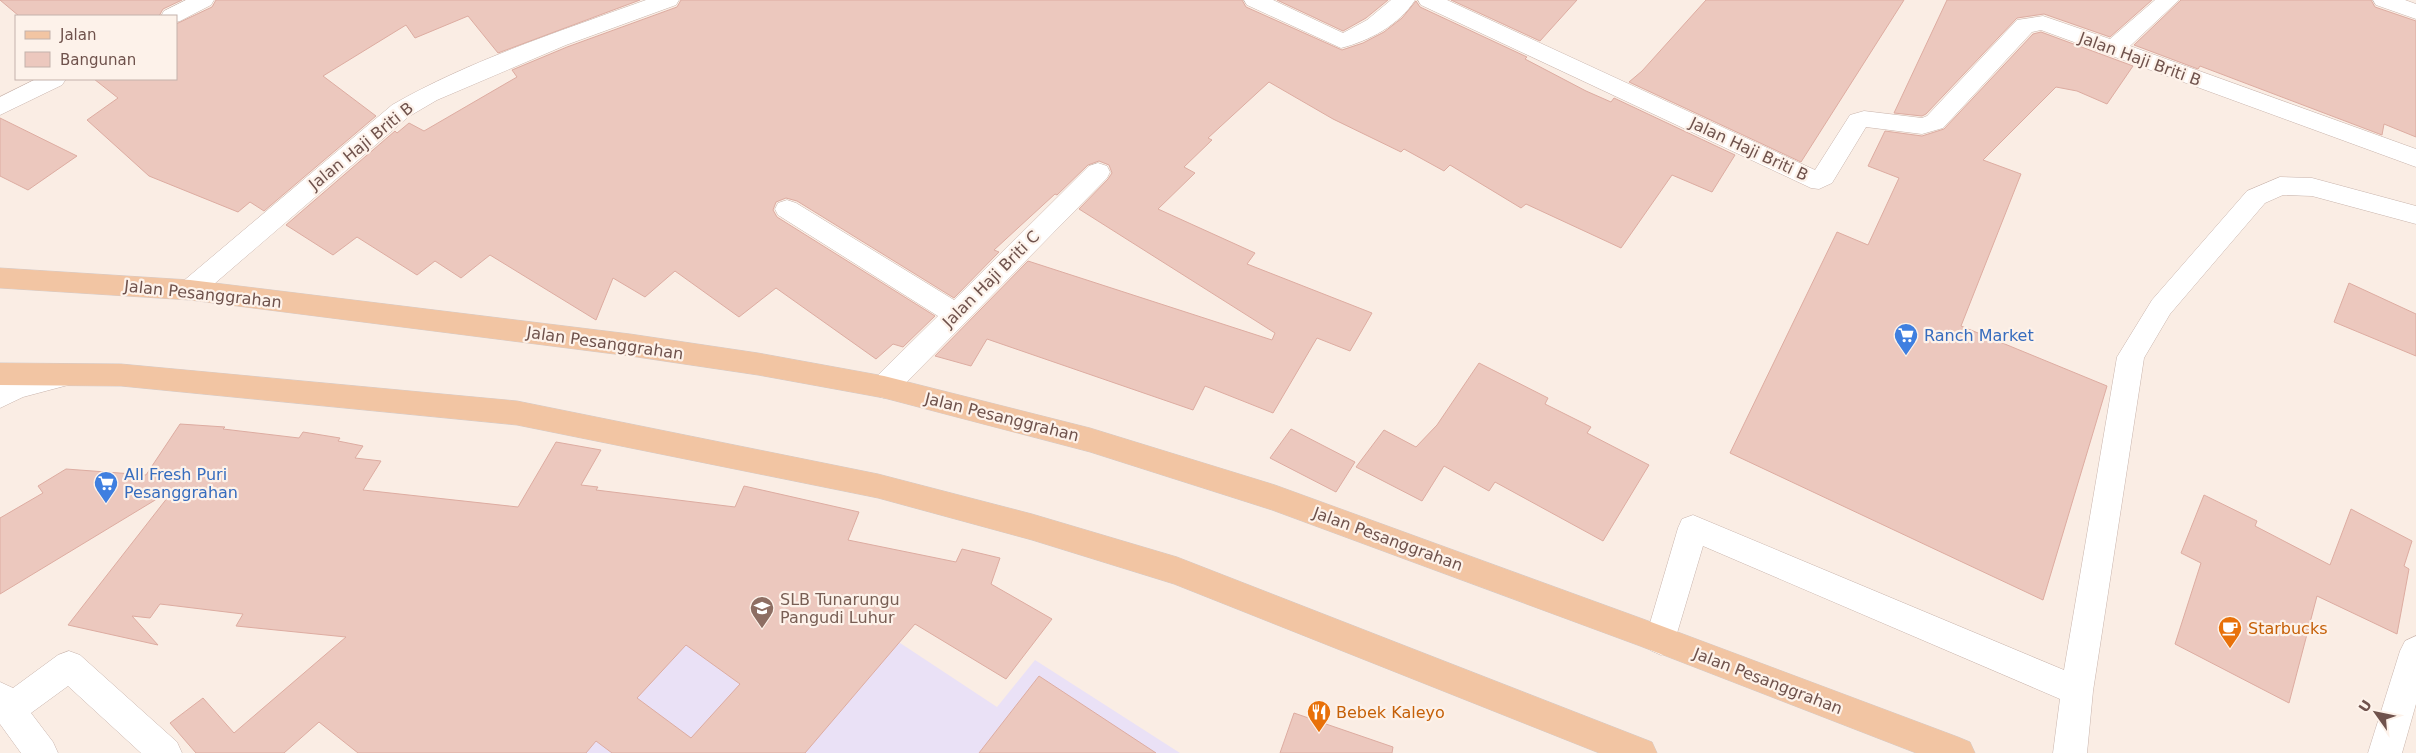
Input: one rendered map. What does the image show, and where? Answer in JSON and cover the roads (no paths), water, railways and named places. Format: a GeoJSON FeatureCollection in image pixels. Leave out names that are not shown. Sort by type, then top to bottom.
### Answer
{"type":"FeatureCollection","features":[{"type":"Feature","properties":{"kind":"main road","name":"Jalan Pesanggrahan"},"geometry":{"type":"LineString","coordinates":[[0,278],[190,290],[630,345],[758,364],[884,387],[1090,440],[1275,498],[1661,640],[1958,753]]}},
{"type":"Feature","properties":{"kind":"main road"},"geometry":{"type":"LineString","coordinates":[[0,374],[73,373],[121,375],[518,413],[878,486],[1032,527],[1177,572],[1640,753]]}},
{"type":"Feature","properties":{"kind":"street"},"geometry":{"type":"LineString","coordinates":[[174,15],[203,0]]}},
{"type":"Feature","properties":{"kind":"street","name":"Jalan Haji Briti B"},"geometry":{"type":"LineString","coordinates":[[190,290],[400,111],[429,94],[558,40],[668,0]]}},
{"type":"Feature","properties":{"kind":"street"},"geometry":{"type":"LineString","coordinates":[[1255,0],[1341,41],[1356,38],[1374,26],[1404,0]]}},
{"type":"Feature","properties":{"kind":"street"},"geometry":{"type":"LineString","coordinates":[[2113,49],[2168,0]]}},
{"type":"Feature","properties":{"kind":"street"},"geometry":{"type":"LineString","coordinates":[[2384,0],[2416,12]]}},
{"type":"Feature","properties":{"kind":"street","name":"Jalan Haji Briti B"},"geometry":{"type":"LineString","coordinates":[[1442,2],[1811,179],[1819,180],[1823,177],[1858,122],[1864,119],[1922,126],[1935,122],[2026,25],[2043,23],[2416,158]]}},
{"type":"Feature","properties":{"kind":"street"},"geometry":{"type":"LineString","coordinates":[[0,107],[52,80]]}},
{"type":"Feature","properties":{"kind":"street","name":"Jalan Haji Briti C"},"geometry":{"type":"LineString","coordinates":[[884,387],[1098,172]]}},
{"type":"Feature","properties":{"kind":"street"},"geometry":{"type":"LineString","coordinates":[[2070,753],[2077,691],[2131,357],[2162,307],[2256,198],[2280,186],[2312,187],[2416,215]]}},
{"type":"Feature","properties":{"kind":"street"},"geometry":{"type":"LineString","coordinates":[[787,209],[956,314]]}},
{"type":"Feature","properties":{"kind":"street"},"geometry":{"type":"LineString","coordinates":[[0,397],[16,388],[73,373]]}},
{"type":"Feature","properties":{"kind":"street"},"geometry":{"type":"LineString","coordinates":[[1661,640],[1693,528],[2077,691]]}},
{"type":"Feature","properties":{"kind":"street"},"geometry":{"type":"LineString","coordinates":[[2385,753],[2416,650]]}},
{"type":"Feature","properties":{"kind":"street"},"geometry":{"type":"LineString","coordinates":[[41,753],[4,703],[69,666],[165,753]]}},
{"type":"Feature","properties":{"kind":"place","name":"Ranch Market"},"geometry":{"type":"Point","coordinates":[1906,356]}},
{"type":"Feature","properties":{"kind":"place","name":"All Fresh Puri Pesanggrahan"},"geometry":{"type":"Point","coordinates":[106,504]}},
{"type":"Feature","properties":{"kind":"place","name":"SLB Tunarungu Pangudi Luhur"},"geometry":{"type":"Point","coordinates":[762,629]}},
{"type":"Feature","properties":{"kind":"place","name":"Starbucks"},"geometry":{"type":"Point","coordinates":[2230,649]}},
{"type":"Feature","properties":{"kind":"place","name":"Bebek Kaleyo"},"geometry":{"type":"Point","coordinates":[1319,733]}}]}
